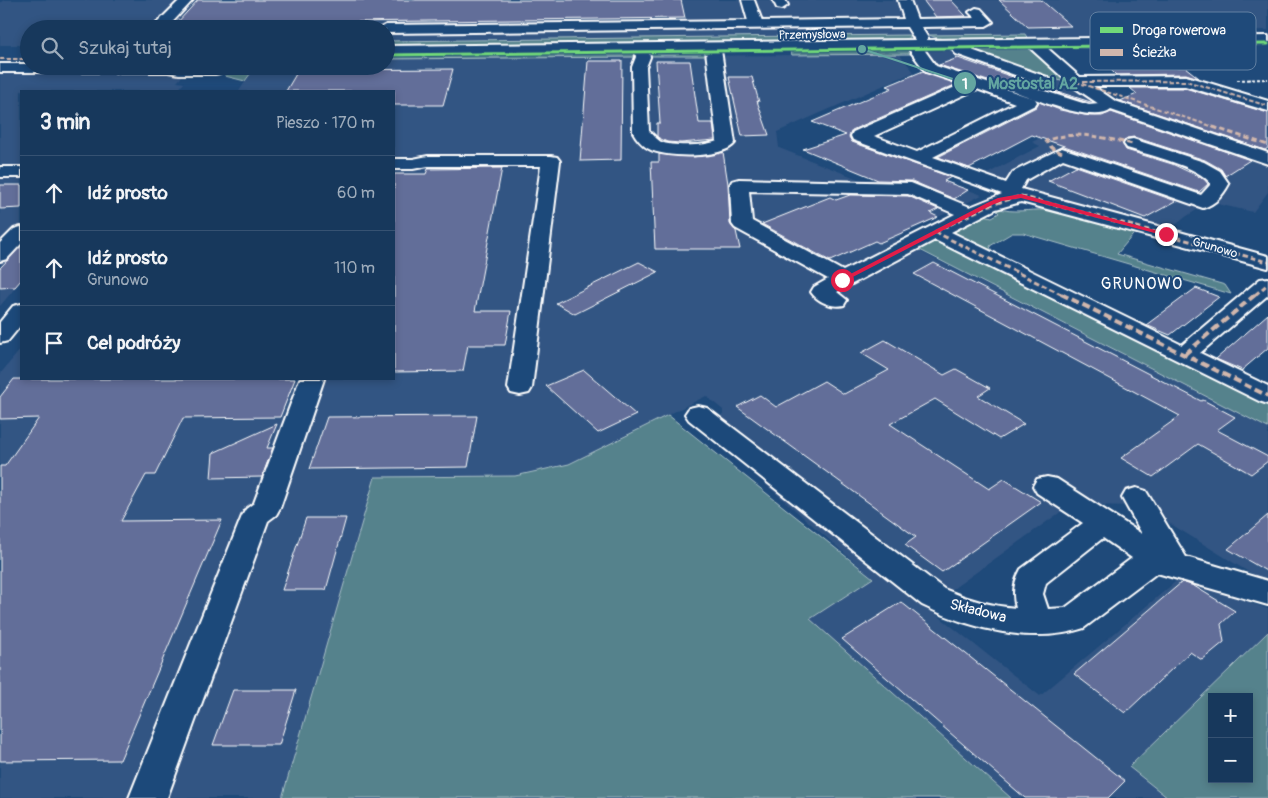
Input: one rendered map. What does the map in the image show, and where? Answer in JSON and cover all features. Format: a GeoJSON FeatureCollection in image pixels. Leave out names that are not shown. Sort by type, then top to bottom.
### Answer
{"type":"FeatureCollection","features":[{"type":"Feature","properties":{"kind":"street"},"geometry":{"type":"LineString","coordinates":[[167,20],[187,0]]}},
{"type":"Feature","properties":{"kind":"street"},"geometry":{"type":"LineString","coordinates":[[748,0],[757,26]]}},
{"type":"Feature","properties":{"kind":"street"},"geometry":{"type":"LineString","coordinates":[[904,0],[918,44],[930,69],[1029,102],[918,158]]}},
{"type":"Feature","properties":{"kind":"street"},"geometry":{"type":"LineString","coordinates":[[395,29],[986,22],[976,12]]}},
{"type":"Feature","properties":{"kind":"street","name":"Przemysłowa"},"geometry":{"type":"LineString","coordinates":[[395,50],[918,44],[958,47],[1090,42]]}},
{"type":"Feature","properties":{"kind":"street"},"geometry":{"type":"LineString","coordinates":[[1034,43],[1076,82],[1104,101]]}},
{"type":"Feature","properties":{"kind":"street"},"geometry":{"type":"LineString","coordinates":[[641,47],[643,57],[639,67],[641,132],[654,145],[660,148],[709,149],[722,146],[726,142],[713,46]]}},
{"type":"Feature","properties":{"kind":"street"},"geometry":{"type":"LineString","coordinates":[[1104,101],[1103,109],[1088,110],[942,63],[935,59],[958,47],[1069,89],[1104,101],[1268,159]]}},
{"type":"Feature","properties":{"kind":"street"},"geometry":{"type":"LineString","coordinates":[[20,55],[6,55],[0,66],[20,68]]}},
{"type":"Feature","properties":{"kind":"street"},"geometry":{"type":"LineString","coordinates":[[207,85],[212,75]]}},
{"type":"Feature","properties":{"kind":"street"},"geometry":{"type":"LineString","coordinates":[[1076,82],[1186,81],[1268,106]]}},
{"type":"Feature","properties":{"kind":"street"},"geometry":{"type":"LineString","coordinates":[[1076,82],[1268,145]]}},
{"type":"Feature","properties":{"kind":"street"},"geometry":{"type":"LineString","coordinates":[[976,84],[858,136],[1015,193],[1019,176],[1062,153],[1203,202],[1214,194],[1220,184],[1214,175],[1198,166],[1133,144]]}},
{"type":"Feature","properties":{"kind":"street"},"geometry":{"type":"LineString","coordinates":[[395,164],[413,164],[428,161],[552,161],[520,388]]}},
{"type":"Feature","properties":{"kind":"street"},"geometry":{"type":"LineString","coordinates":[[0,172],[20,172]]}},
{"type":"Feature","properties":{"kind":"street"},"geometry":{"type":"LineString","coordinates":[[842,280],[742,224],[739,185],[911,189],[971,214]]}},
{"type":"Feature","properties":{"kind":"street","name":"Grunowo"},"geometry":{"type":"LineString","coordinates":[[836,300],[822,292],[935,232],[1015,193],[1268,262]]}},
{"type":"Feature","properties":{"kind":"street"},"geometry":{"type":"LineString","coordinates":[[935,232],[1268,396]]}},
{"type":"Feature","properties":{"kind":"street"},"geometry":{"type":"LineString","coordinates":[[0,255],[20,234]]}},
{"type":"Feature","properties":{"kind":"street"},"geometry":{"type":"LineString","coordinates":[[1185,354],[1268,284]]}},
{"type":"Feature","properties":{"kind":"street"},"geometry":{"type":"LineString","coordinates":[[0,336],[20,313]]}},
{"type":"Feature","properties":{"kind":"street"},"geometry":{"type":"LineString","coordinates":[[148,798],[256,516],[266,508],[312,380]]}},
{"type":"Feature","properties":{"kind":"street","name":"Składowa"},"geometry":{"type":"LineString","coordinates":[[698,414],[933,597],[954,607],[998,619],[1035,621],[1073,619],[1141,567],[1165,563]]}},
{"type":"Feature","properties":{"kind":"street"},"geometry":{"type":"LineString","coordinates":[[1047,486],[1165,563],[1268,593]]}},
{"type":"Feature","properties":{"kind":"street"},"geometry":{"type":"LineString","coordinates":[[1136,498],[1165,563]]}},
{"type":"Feature","properties":{"kind":"street"},"geometry":{"type":"LineString","coordinates":[[1035,621],[1028,594],[1032,577],[1098,527],[1114,530]]}},
{"type":"Feature","properties":{"kind":"shaded area"},"geometry":{"type":"Polygon","coordinates":[[[4,0],[1268,0],[1268,30],[1256,30],[1256,12],[1090,12],[1090,38],[1029,38],[1025,34],[929,35],[925,33],[909,33],[910,35],[395,41],[395,20],[20,20],[20,45],[0,45],[0,3],[4,0]]]}},
{"type":"Feature","properties":{"kind":"shaded area"},"geometry":{"type":"Polygon","coordinates":[[[970,48],[973,53],[1268,151],[1268,192],[1253,212],[1209,202],[1169,230],[1029,193],[983,176],[1040,146],[1032,142],[1087,114],[934,65],[923,49],[970,48]]]}},
{"type":"Feature","properties":{"kind":"shaded area"},"geometry":{"type":"Polygon","coordinates":[[[899,54],[914,72],[777,132],[779,148],[858,179],[882,179],[905,167],[982,195],[895,239],[1268,428],[1268,584],[1166,521],[1149,499],[1140,506],[1089,505],[1066,508],[950,591],[723,419],[723,410],[706,396],[569,464],[515,476],[375,477],[282,798],[0,798],[0,374],[20,350],[20,380],[395,380],[395,90],[240,90],[250,75],[395,75],[395,59],[899,54]]]}},
{"type":"Feature","properties":{"kind":"shaded area"},"geometry":{"type":"Polygon","coordinates":[[[20,67],[20,75],[183,75],[177,82],[184,83],[178,90],[20,90],[20,282],[0,306],[0,69],[20,67]]]}},
{"type":"Feature","properties":{"kind":"shaded area"},"geometry":{"type":"Polygon","coordinates":[[[710,436],[1040,696],[1180,578],[1268,609],[1268,632],[1129,767],[1168,798],[1011,798],[809,619],[873,578],[710,436]]]}},
{"type":"Feature","properties":{"kind":"green space"},"geometry":{"type":"Polygon","coordinates":[[[1025,34],[1028,39],[949,39],[929,35],[1025,34]]]}},
{"type":"Feature","properties":{"kind":"green space"},"geometry":{"type":"Polygon","coordinates":[[[910,35],[910,38],[903,39],[811,40],[809,36],[910,35]]]}},
{"type":"Feature","properties":{"kind":"green space"},"geometry":{"type":"Polygon","coordinates":[[[805,36],[806,42],[395,48],[395,41],[805,36]]]}},
{"type":"Feature","properties":{"kind":"green space"},"geometry":{"type":"Polygon","coordinates":[[[970,48],[1033,48],[1070,84],[973,52],[970,48]]]}},
{"type":"Feature","properties":{"kind":"green space"},"geometry":{"type":"Polygon","coordinates":[[[909,49],[911,54],[792,55],[790,51],[909,49]]]}},
{"type":"Feature","properties":{"kind":"green space"},"geometry":{"type":"Polygon","coordinates":[[[651,52],[708,52],[709,56],[650,56],[651,52]]]}},
{"type":"Feature","properties":{"kind":"green space"},"geometry":{"type":"Polygon","coordinates":[[[636,53],[637,57],[395,59],[395,56],[636,53]]]}},
{"type":"Feature","properties":{"kind":"green space"},"geometry":{"type":"Polygon","coordinates":[[[225,75],[249,75],[245,81],[225,75]]]}},
{"type":"Feature","properties":{"kind":"green space"},"geometry":{"type":"Polygon","coordinates":[[[998,208],[1009,211],[1056,211],[1137,230],[1117,254],[1225,285],[1231,294],[1023,233],[1012,233],[990,246],[992,252],[948,233],[980,214],[992,217],[999,213],[996,210],[998,208]]]}},
{"type":"Feature","properties":{"kind":"green space"},"geometry":{"type":"Polygon","coordinates":[[[939,240],[1268,402],[1268,428],[916,248],[931,241],[939,240]]]}},
{"type":"Feature","properties":{"kind":"green space"},"geometry":{"type":"Polygon","coordinates":[[[668,415],[873,578],[810,619],[1011,798],[282,798],[375,477],[515,476],[569,464],[668,415]]]}},
{"type":"Feature","properties":{"kind":"green space"},"geometry":{"type":"Polygon","coordinates":[[[1268,632],[1268,798],[1168,798],[1129,767],[1268,632]]]}},
{"type":"Feature","properties":{"kind":"building"},"geometry":{"type":"Polygon","coordinates":[[[198,0],[681,0],[685,18],[395,21],[180,20],[198,0]]]}},
{"type":"Feature","properties":{"kind":"building"},"geometry":{"type":"Polygon","coordinates":[[[923,0],[951,0],[966,16],[936,17],[923,0]]]}},
{"type":"Feature","properties":{"kind":"building"},"geometry":{"type":"Polygon","coordinates":[[[999,0],[1041,0],[1071,26],[1028,27],[999,0]]]}},
{"type":"Feature","properties":{"kind":"building"},"geometry":{"type":"Polygon","coordinates":[[[958,58],[1094,103],[1014,79],[1003,86],[939,65],[958,58]]]}},
{"type":"Feature","properties":{"kind":"building"},"geometry":{"type":"Polygon","coordinates":[[[588,61],[622,61],[621,160],[580,161],[588,61]]]}},
{"type":"Feature","properties":{"kind":"building"},"geometry":{"type":"Polygon","coordinates":[[[656,61],[690,61],[699,123],[713,123],[715,140],[681,143],[667,142],[657,137],[657,123],[660,123],[656,61]]]}},
{"type":"Feature","properties":{"kind":"building"},"geometry":{"type":"Polygon","coordinates":[[[395,69],[453,69],[443,105],[395,105],[395,90],[287,90],[295,75],[395,75],[395,69]]]}},
{"type":"Feature","properties":{"kind":"building"},"geometry":{"type":"Polygon","coordinates":[[[1111,70],[1189,70],[1199,78],[1186,74],[1116,75],[1111,70]]]}},
{"type":"Feature","properties":{"kind":"building"},"geometry":{"type":"Polygon","coordinates":[[[923,71],[957,84],[852,130],[849,137],[852,142],[951,177],[944,181],[968,190],[954,199],[912,181],[878,180],[803,149],[846,135],[812,122],[892,88],[887,86],[923,71]]]}},
{"type":"Feature","properties":{"kind":"building"},"geometry":{"type":"Polygon","coordinates":[[[729,77],[752,77],[759,102],[757,101],[769,135],[742,136],[729,77]]]}},
{"type":"Feature","properties":{"kind":"building"},"geometry":{"type":"Polygon","coordinates":[[[1130,88],[1185,88],[1268,113],[1268,148],[1265,150],[1120,101],[1137,94],[1130,88]]]}},
{"type":"Feature","properties":{"kind":"building"},"geometry":{"type":"Polygon","coordinates":[[[1039,102],[1060,110],[1090,116],[1102,116],[1111,112],[1250,160],[1225,176],[1221,169],[1205,160],[1134,137],[1127,138],[1122,143],[1126,150],[1172,164],[1204,179],[1208,184],[1199,192],[1032,135],[969,168],[938,157],[1036,107],[1039,102]]]}},
{"type":"Feature","properties":{"kind":"building"},"geometry":{"type":"Polygon","coordinates":[[[723,152],[728,184],[730,224],[736,231],[740,249],[655,249],[651,162],[659,162],[659,154],[694,157],[723,152]]]}},
{"type":"Feature","properties":{"kind":"building"},"geometry":{"type":"Polygon","coordinates":[[[1076,166],[1176,201],[1145,218],[1048,181],[1076,166]]]}},
{"type":"Feature","properties":{"kind":"building"},"geometry":{"type":"Polygon","coordinates":[[[502,168],[475,311],[511,311],[505,345],[468,345],[463,371],[395,372],[395,174],[426,174],[428,169],[502,168]]]}},
{"type":"Feature","properties":{"kind":"building"},"geometry":{"type":"Polygon","coordinates":[[[0,185],[20,185],[20,208],[0,209],[0,185]]]}},
{"type":"Feature","properties":{"kind":"building"},"geometry":{"type":"Polygon","coordinates":[[[850,195],[908,196],[938,209],[930,213],[938,217],[879,243],[875,241],[830,261],[762,224],[830,197],[836,200],[850,195]]]}},
{"type":"Feature","properties":{"kind":"building"},"geometry":{"type":"Polygon","coordinates":[[[20,247],[20,281],[15,287],[0,288],[0,268],[20,247]]]}},
{"type":"Feature","properties":{"kind":"building"},"geometry":{"type":"Polygon","coordinates":[[[639,262],[658,272],[575,314],[556,303],[639,262]]]}},
{"type":"Feature","properties":{"kind":"building"},"geometry":{"type":"Polygon","coordinates":[[[934,263],[1235,417],[1217,430],[1268,457],[1268,461],[1251,474],[1198,444],[1153,477],[1121,458],[1180,416],[914,274],[934,263]]]}},
{"type":"Feature","properties":{"kind":"building"},"geometry":{"type":"Polygon","coordinates":[[[1196,288],[1219,297],[1170,335],[1146,325],[1196,288]]]}},
{"type":"Feature","properties":{"kind":"building"},"geometry":{"type":"Polygon","coordinates":[[[1268,314],[1268,348],[1242,370],[1216,359],[1268,314]]]}},
{"type":"Feature","properties":{"kind":"building"},"geometry":{"type":"Polygon","coordinates":[[[885,340],[944,375],[956,369],[990,388],[978,396],[1024,424],[999,439],[935,399],[890,424],[989,489],[1004,479],[1041,502],[942,572],[905,545],[916,537],[737,407],[760,395],[776,407],[824,381],[844,394],[889,370],[861,353],[885,340]]]}},
{"type":"Feature","properties":{"kind":"building"},"geometry":{"type":"Polygon","coordinates":[[[584,370],[636,415],[598,433],[546,386],[584,370]]]}},
{"type":"Feature","properties":{"kind":"building"},"geometry":{"type":"Polygon","coordinates":[[[14,379],[295,380],[280,417],[183,418],[155,475],[146,475],[121,521],[222,520],[120,760],[0,761],[0,466],[5,466],[39,418],[0,419],[0,397],[14,379]]]}},
{"type":"Feature","properties":{"kind":"building"},"geometry":{"type":"Polygon","coordinates":[[[477,416],[468,467],[309,469],[327,417],[477,416]]]}},
{"type":"Feature","properties":{"kind":"building"},"geometry":{"type":"Polygon","coordinates":[[[277,424],[267,448],[273,448],[262,477],[211,478],[213,453],[277,424]]]}},
{"type":"Feature","properties":{"kind":"building"},"geometry":{"type":"Polygon","coordinates":[[[1268,515],[1268,572],[1228,549],[1268,515]]]}},
{"type":"Feature","properties":{"kind":"building"},"geometry":{"type":"Polygon","coordinates":[[[306,518],[346,518],[326,590],[282,590],[306,518]]]}},
{"type":"Feature","properties":{"kind":"building"},"geometry":{"type":"Polygon","coordinates":[[[1182,582],[1194,586],[1235,611],[1221,624],[1224,642],[1202,660],[1190,652],[1125,713],[1074,674],[1182,582]]]}},
{"type":"Feature","properties":{"kind":"building"},"geometry":{"type":"Polygon","coordinates":[[[901,602],[1125,781],[1108,798],[1025,798],[842,639],[901,602]]]}},
{"type":"Feature","properties":{"kind":"building"},"geometry":{"type":"Polygon","coordinates":[[[233,690],[296,690],[279,745],[213,745],[233,690]]]}},
{"type":"Feature","properties":{"kind":"marked path"},"geometry":{"type":"LineString","coordinates":[[0,59],[20,59]]}},
{"type":"Feature","properties":{"kind":"marked path"},"geometry":{"type":"LineString","coordinates":[[1083,82],[1186,81],[1268,106]]}},
{"type":"Feature","properties":{"kind":"marked path"},"geometry":{"type":"LineString","coordinates":[[1076,82],[1268,145]]}},
{"type":"Feature","properties":{"kind":"marked path"},"geometry":{"type":"LineString","coordinates":[[1062,153],[1052,148],[1046,141],[1056,137],[1078,134],[1133,144]]}},
{"type":"Feature","properties":{"kind":"marked path"},"geometry":{"type":"LineString","coordinates":[[935,232],[987,206],[1021,196],[1268,262]]}},
{"type":"Feature","properties":{"kind":"marked path"},"geometry":{"type":"LineString","coordinates":[[935,232],[1268,396]]}},
{"type":"Feature","properties":{"kind":"marked path"},"geometry":{"type":"LineString","coordinates":[[1185,354],[1268,284]]}},
{"type":"Feature","properties":{"kind":"cycle path"},"geometry":{"type":"LineString","coordinates":[[1256,44],[1268,44]]}},
{"type":"Feature","properties":{"kind":"cycle path"},"geometry":{"type":"LineString","coordinates":[[395,55],[1090,46]]}},
{"type":"Feature","properties":{"kind":"place","name":"Mostostal A2"},"geometry":{"type":"Point","coordinates":[862,49]}},
{"type":"Feature","properties":{"kind":"district","name":"GRUNOWO"},"geometry":{"type":"Point","coordinates":[1142,284]}},
{"type":"Feature","properties":{"kind":"route"},"geometry":{"type":"LineString","coordinates":[[842,280],[990,204],[1021,196],[1166,234]]}}]}
